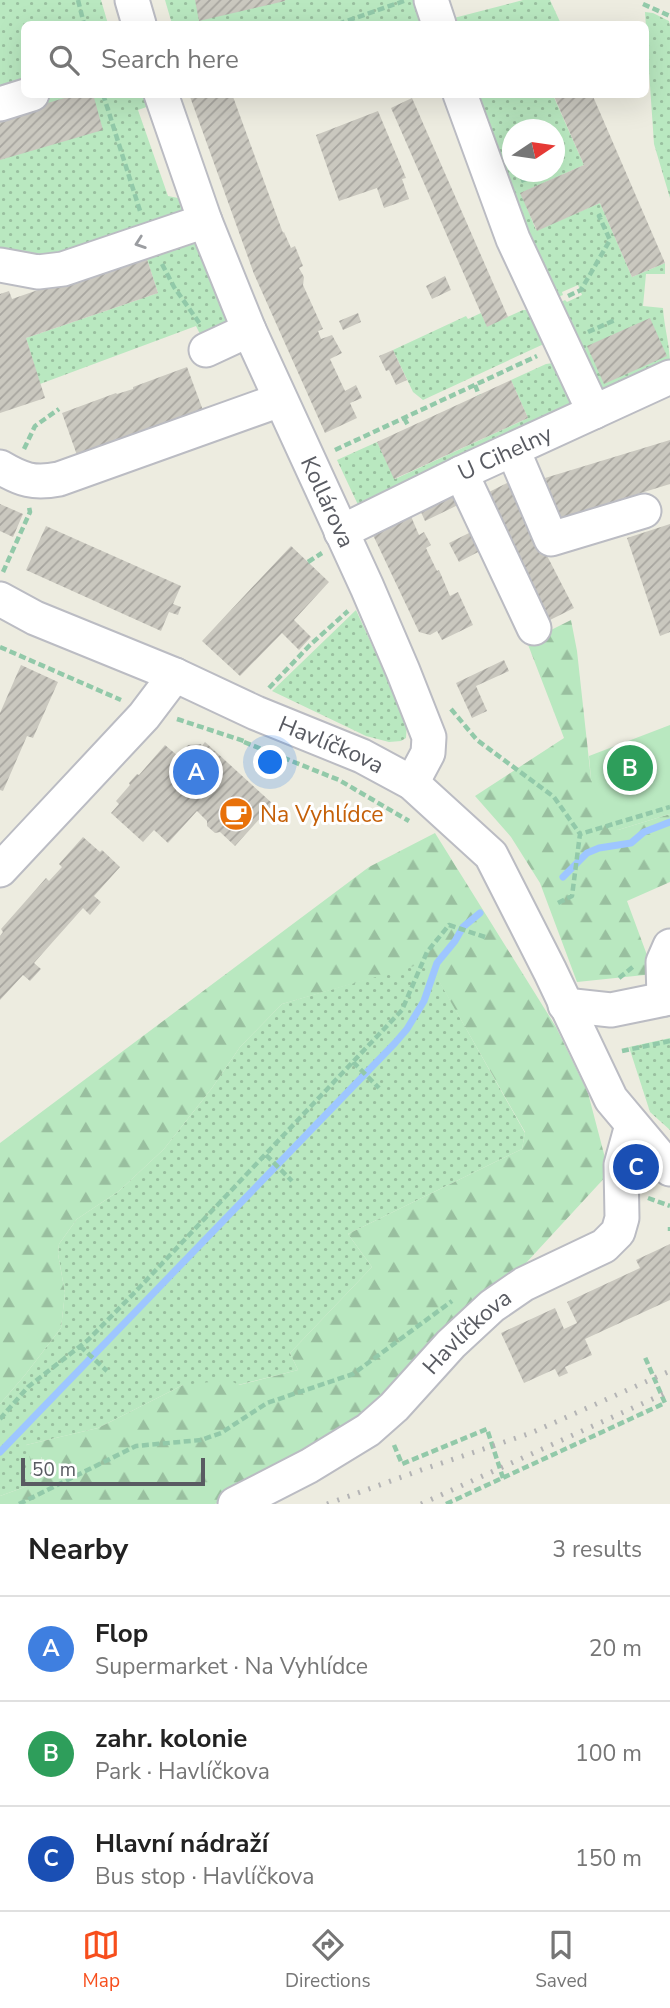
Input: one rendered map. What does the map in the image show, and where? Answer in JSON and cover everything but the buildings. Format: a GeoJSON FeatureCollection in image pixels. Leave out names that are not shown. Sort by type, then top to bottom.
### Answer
{"type":"FeatureCollection","features":[{"type":"Feature","properties":{"kind":"street"},"geometry":{"type":"LineString","coordinates":[[132,0],[138,21]]}},
{"type":"Feature","properties":{"kind":"street"},"geometry":{"type":"LineString","coordinates":[[431,0],[438,21]]}},
{"type":"Feature","properties":{"kind":"street"},"geometry":{"type":"LineString","coordinates":[[0,103],[21,97]]}},
{"type":"Feature","properties":{"kind":"street","name":"Kollárova"},"geometry":{"type":"LineString","coordinates":[[162,98],[205,221],[249,330],[310,463],[332,543],[403,671],[429,737],[429,752],[412,783]]}},
{"type":"Feature","properties":{"kind":"street"},"geometry":{"type":"LineString","coordinates":[[461,98],[513,239],[572,340],[594,412]]}},
{"type":"Feature","properties":{"kind":"street"},"geometry":{"type":"LineString","coordinates":[[0,265],[38,272],[63,269],[205,221]]}},
{"type":"Feature","properties":{"kind":"street"},"geometry":{"type":"LineString","coordinates":[[206,349],[249,330]]}},
{"type":"Feature","properties":{"kind":"street","name":"U Cihelny"},"geometry":{"type":"LineString","coordinates":[[332,543],[461,473],[670,377]]}},
{"type":"Feature","properties":{"kind":"street"},"geometry":{"type":"LineString","coordinates":[[0,467],[27,481],[59,479],[281,400]]}},
{"type":"Feature","properties":{"kind":"street"},"geometry":{"type":"LineString","coordinates":[[513,450],[551,539],[644,511]]}},
{"type":"Feature","properties":{"kind":"street"},"geometry":{"type":"LineString","coordinates":[[461,473],[534,628]]}},
{"type":"Feature","properties":{"kind":"street","name":"Havlíčkova"},"geometry":{"type":"LineString","coordinates":[[4,579],[35,618],[362,756],[412,783],[491,855],[611,1099],[670,1169]]}},
{"type":"Feature","properties":{"kind":"street"},"geometry":{"type":"LineString","coordinates":[[0,870],[144,716],[175,675]]}},
{"type":"Feature","properties":{"kind":"street"},"geometry":{"type":"LineString","coordinates":[[565,1004],[611,1010],[667,998],[663,962],[670,946]]}},
{"type":"Feature","properties":{"kind":"street","name":"Havlíčkova"},"geometry":{"type":"LineString","coordinates":[[235,1504],[328,1456],[382,1419],[451,1343],[492,1306],[524,1284],[604,1246],[618,1231],[622,1218],[621,1165],[632,1125]]}},
{"type":"Feature","properties":{"kind":"path"},"geometry":{"type":"LineString","coordinates":[[78,0],[83,21]]}},
{"type":"Feature","properties":{"kind":"path"},"geometry":{"type":"LineString","coordinates":[[347,21],[408,0]]}},
{"type":"Feature","properties":{"kind":"path"},"geometry":{"type":"LineString","coordinates":[[643,4],[669,14]]}},
{"type":"Feature","properties":{"kind":"path"},"geometry":{"type":"LineString","coordinates":[[563,298],[581,290],[610,240],[599,216],[605,213]]}},
{"type":"Feature","properties":{"kind":"path"},"geometry":{"type":"LineString","coordinates":[[310,463],[615,320]]}},
{"type":"Feature","properties":{"kind":"path"},"geometry":{"type":"LineString","coordinates":[[475,385],[479,395]]}},
{"type":"Feature","properties":{"kind":"path"},"geometry":{"type":"LineString","coordinates":[[404,418],[409,427]]}},
{"type":"Feature","properties":{"kind":"path"},"geometry":{"type":"LineString","coordinates":[[4,579],[18,538]]}},
{"type":"Feature","properties":{"kind":"path"},"geometry":{"type":"LineString","coordinates":[[328,564],[332,543]]}},
{"type":"Feature","properties":{"kind":"path"},"geometry":{"type":"LineString","coordinates":[[265,693],[310,645],[350,609]]}},
{"type":"Feature","properties":{"kind":"path"},"geometry":{"type":"LineString","coordinates":[[0,647],[120,698],[123,705]]}},
{"type":"Feature","properties":{"kind":"path"},"geometry":{"type":"LineString","coordinates":[[444,702],[477,740],[554,797],[580,834],[572,896],[558,903]]}},
{"type":"Feature","properties":{"kind":"path"},"geometry":{"type":"LineString","coordinates":[[244,742],[339,780],[411,822]]}},
{"type":"Feature","properties":{"kind":"path"},"geometry":{"type":"LineString","coordinates":[[580,834],[670,807]]}},
{"type":"Feature","properties":{"kind":"path"},"geometry":{"type":"LineString","coordinates":[[0,1419],[28,1387],[80,1346],[137,1290],[402,1010],[427,952],[449,925],[485,937]]}},
{"type":"Feature","properties":{"kind":"path"},"geometry":{"type":"LineString","coordinates":[[621,1051],[670,1041]]}},
{"type":"Feature","properties":{"kind":"path"},"geometry":{"type":"LineString","coordinates":[[353,1062],[379,1088]]}},
{"type":"Feature","properties":{"kind":"path"},"geometry":{"type":"LineString","coordinates":[[266,1155],[292,1181]]}},
{"type":"Feature","properties":{"kind":"path"},"geometry":{"type":"LineString","coordinates":[[19,1504],[136,1446],[201,1440],[221,1433],[267,1403],[354,1374],[455,1298]]}},
{"type":"Feature","properties":{"kind":"path"},"geometry":{"type":"LineString","coordinates":[[80,1346],[107,1371]]}},
{"type":"Feature","properties":{"kind":"path"},"geometry":{"type":"LineString","coordinates":[[446,1504],[664,1403],[644,1355]]}},
{"type":"Feature","properties":{"kind":"path"},"geometry":{"type":"LineString","coordinates":[[382,1419],[402,1464],[486,1429],[502,1478]]}},
{"type":"Feature","properties":{"kind":"green space"},"geometry":{"type":"Polygon","coordinates":[[[0,0],[101,0],[107,21],[21,21],[21,92],[0,98],[0,0]]]}},
{"type":"Feature","properties":{"kind":"green space"},"geometry":{"type":"Polygon","coordinates":[[[165,0],[426,0],[432,21],[171,21],[165,0]]]}},
{"type":"Feature","properties":{"kind":"green space"},"geometry":{"type":"Polygon","coordinates":[[[523,0],[550,0],[560,21],[451,21],[450,19],[523,0]]]}},
{"type":"Feature","properties":{"kind":"green space"},"geometry":{"type":"Polygon","coordinates":[[[645,12],[653,13],[669,21],[670,26],[670,198],[654,144],[649,21],[646,21],[645,12]]]}},
{"type":"Feature","properties":{"kind":"green space"},"geometry":{"type":"Polygon","coordinates":[[[41,98],[153,98],[155,104],[138,110],[168,196],[188,200],[190,209],[70,260],[0,260],[0,109],[41,98]]]}},
{"type":"Feature","properties":{"kind":"green space"},"geometry":{"type":"Polygon","coordinates":[[[475,98],[554,98],[564,119],[502,119],[502,174],[475,98]]]}},
{"type":"Feature","properties":{"kind":"green space"},"geometry":{"type":"Polygon","coordinates":[[[565,122],[584,165],[565,173],[565,122]]]}},
{"type":"Feature","properties":{"kind":"green space"},"geometry":{"type":"Polygon","coordinates":[[[505,182],[546,182],[521,193],[536,230],[600,203],[632,277],[665,263],[665,274],[646,274],[643,306],[663,308],[670,364],[604,395],[557,304],[582,295],[578,285],[562,292],[563,295],[555,298],[505,182]]]}},
{"type":"Feature","properties":{"kind":"green space"},"geometry":{"type":"Polygon","coordinates":[[[193,232],[229,322],[202,338],[196,326],[40,384],[26,338],[158,293],[145,253],[193,232]]]}},
{"type":"Feature","properties":{"kind":"green space"},"geometry":{"type":"Polygon","coordinates":[[[528,310],[546,343],[423,400],[413,392],[393,350],[466,316],[468,319],[481,313],[487,326],[528,310]]]}},
{"type":"Feature","properties":{"kind":"green space"},"geometry":{"type":"Polygon","coordinates":[[[553,363],[558,365],[572,396],[567,410],[359,507],[337,460],[377,442],[395,479],[528,418],[511,380],[553,363]]]}},
{"type":"Feature","properties":{"kind":"green space"},"geometry":{"type":"Polygon","coordinates":[[[356,610],[407,722],[406,738],[401,741],[389,742],[366,736],[272,691],[356,610]]]}},
{"type":"Feature","properties":{"kind":"green space"},"geometry":{"type":"Polygon","coordinates":[[[571,620],[591,779],[618,830],[670,814],[670,882],[627,901],[654,974],[577,982],[540,883],[511,837],[475,796],[564,738],[527,642],[571,620]]]}},
{"type":"Feature","properties":{"kind":"green space"},"geometry":{"type":"Polygon","coordinates":[[[670,725],[670,814],[618,830],[605,819],[591,779],[589,756],[670,725]]]}},
{"type":"Feature","properties":{"kind":"green space"},"geometry":{"type":"Polygon","coordinates":[[[435,833],[556,1027],[588,1093],[609,1173],[400,1395],[271,1481],[215,1504],[0,1504],[0,1496],[33,1484],[42,1457],[30,1459],[26,1445],[98,1428],[183,1385],[229,1380],[239,1385],[298,1370],[290,1353],[372,1267],[348,1234],[522,1149],[525,1132],[428,962],[282,1004],[240,1047],[164,1149],[119,1191],[77,1219],[59,1244],[58,1254],[65,1293],[61,1328],[0,1404],[0,1143],[369,867],[435,833]]]}},
{"type":"Feature","properties":{"kind":"green space"},"geometry":{"type":"Polygon","coordinates":[[[428,961],[525,1133],[522,1149],[348,1234],[372,1267],[290,1353],[298,1370],[238,1385],[183,1385],[98,1428],[26,1445],[42,1456],[33,1484],[0,1496],[0,1404],[61,1328],[65,1293],[58,1254],[59,1244],[77,1219],[119,1191],[164,1149],[240,1047],[282,1004],[428,961]]]}},
{"type":"Feature","properties":{"kind":"green space"},"geometry":{"type":"Polygon","coordinates":[[[670,1038],[670,1130],[650,1112],[629,1047],[670,1038]]]}},
{"type":"Feature","properties":{"kind":"waterway"},"geometry":{"type":"LineString","coordinates":[[563,877],[587,853],[599,848],[631,843],[644,832],[670,822]]}},
{"type":"Feature","properties":{"kind":"waterway"},"geometry":{"type":"LineString","coordinates":[[0,1452],[395,1043],[424,1001],[437,963],[463,927],[480,913]]}},
{"type":"Feature","properties":{"kind":"railway"},"geometry":{"type":"LineString","coordinates":[[327,1504],[531,1433],[670,1371]]}},
{"type":"Feature","properties":{"kind":"railway"},"geometry":{"type":"LineString","coordinates":[[421,1504],[670,1391]]}},
{"type":"Feature","properties":{"kind":"place","name":"zahr. kolonie"},"geometry":{"type":"Point","coordinates":[630,768]}},
{"type":"Feature","properties":{"kind":"place","name":"Flop"},"geometry":{"type":"Point","coordinates":[196,772]}},
{"type":"Feature","properties":{"kind":"place","name":"Na Vyhlídce"},"geometry":{"type":"Point","coordinates":[236,814]}},
{"type":"Feature","properties":{"kind":"place","name":"Hlavní nádraží"},"geometry":{"type":"Point","coordinates":[636,1167]}}]}
